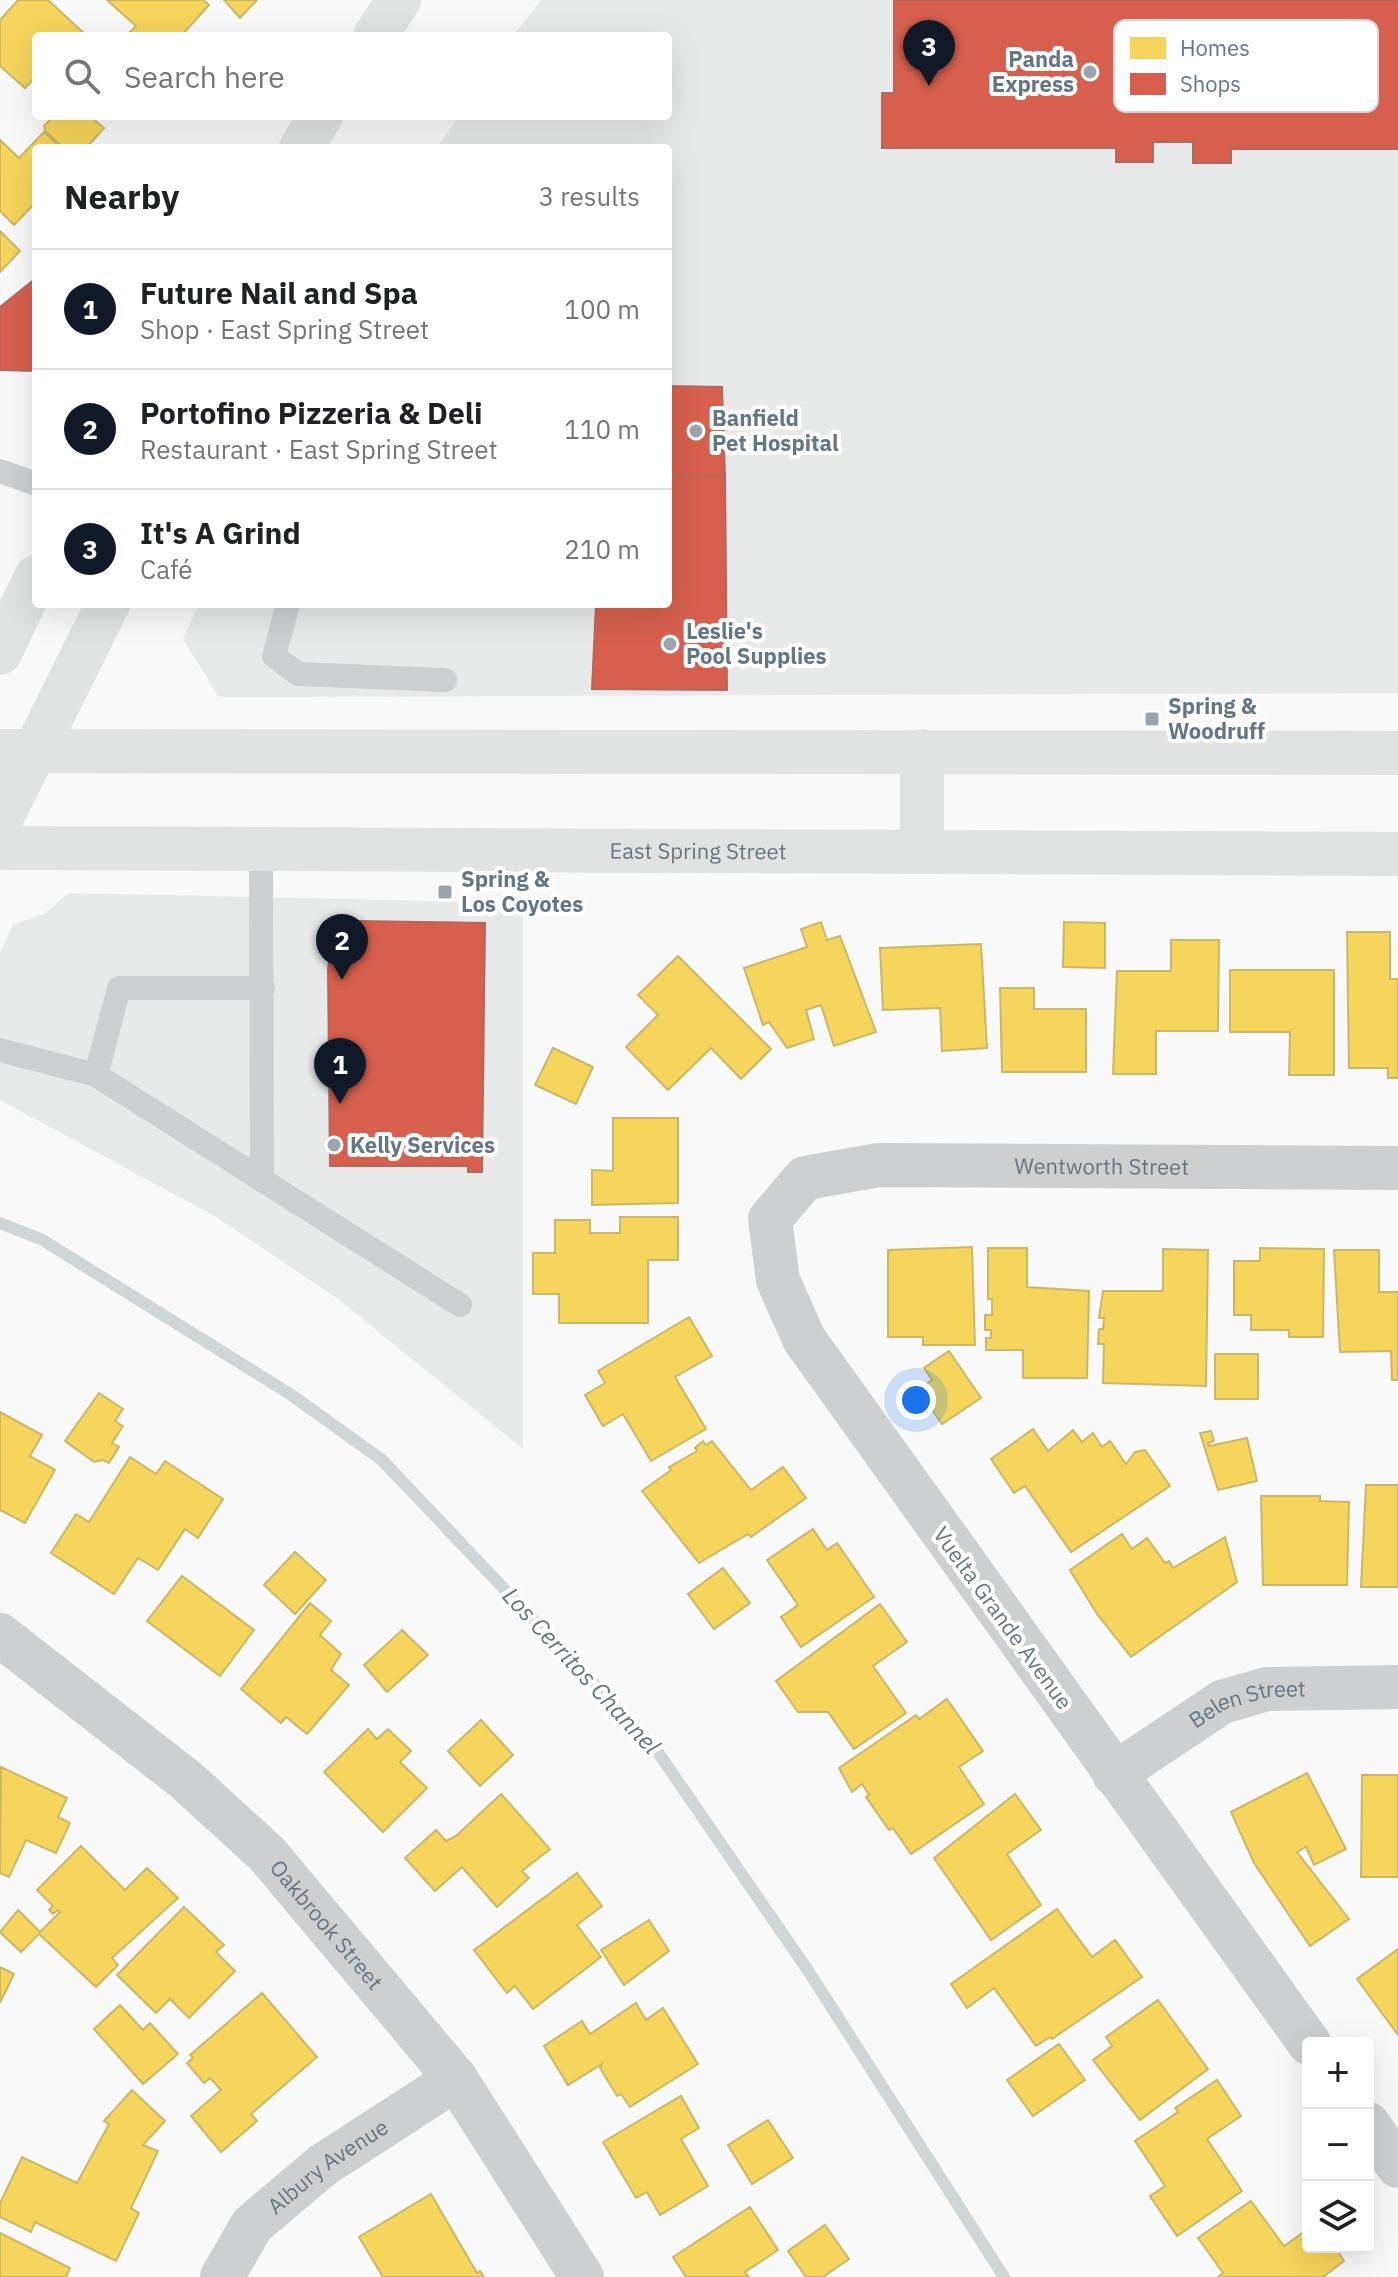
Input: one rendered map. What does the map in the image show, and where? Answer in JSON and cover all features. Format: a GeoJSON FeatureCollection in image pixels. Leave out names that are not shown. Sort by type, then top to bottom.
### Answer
{"type":"FeatureCollection","features":[{"type":"Feature","properties":{"kind":"main road"},"geometry":{"type":"LineString","coordinates":[[378,32],[399,0]]}},
{"type":"Feature","properties":{"kind":"main road"},"geometry":{"type":"LineString","coordinates":[[304,144],[318,120]]}},
{"type":"Feature","properties":{"kind":"main road"},"geometry":{"type":"LineString","coordinates":[[0,653],[32,585]]}},
{"type":"Feature","properties":{"kind":"main road"},"geometry":{"type":"LineString","coordinates":[[0,821],[18,752],[106,608]]}},
{"type":"Feature","properties":{"kind":"main road"},"geometry":{"type":"LineString","coordinates":[[922,751],[922,851]]}},
{"type":"Feature","properties":{"kind":"main road"},"geometry":{"type":"LineString","coordinates":[[18,752],[1398,753]]}},
{"type":"Feature","properties":{"kind":"main road","name":"East Spring Street"},"geometry":{"type":"LineString","coordinates":[[0,848],[1398,854]]}},
{"type":"Feature","properties":{"kind":"street","name":"Wentworth Street"},"geometry":{"type":"LineString","coordinates":[[805,1178],[879,1165],[1398,1168]]}},
{"type":"Feature","properties":{"kind":"street","name":"Vuelta Grande Avenue"},"geometry":{"type":"LineString","coordinates":[[805,1178],[770,1219],[778,1280],[804,1339],[1305,2037]]}},
{"type":"Feature","properties":{"kind":"street","name":"Oakbrook Street"},"geometry":{"type":"LineString","coordinates":[[0,1635],[186,1780],[267,1854],[456,2079],[582,2277]]}},
{"type":"Feature","properties":{"kind":"street","name":"Belen Street"},"geometry":{"type":"LineString","coordinates":[[1114,1774],[1222,1702],[1267,1689],[1398,1687]]}},
{"type":"Feature","properties":{"kind":"street","name":"Albury Avenue"},"geometry":{"type":"LineString","coordinates":[[222,2277],[252,2225],[323,2165],[456,2079]]}},
{"type":"Feature","properties":{"kind":"street"},"geometry":{"type":"LineString","coordinates":[[1374,2132],[1398,2166]]}},
{"type":"Feature","properties":{"kind":"lane"},"geometry":{"type":"LineString","coordinates":[[0,471],[32,483]]}},
{"type":"Feature","properties":{"kind":"lane"},"geometry":{"type":"LineString","coordinates":[[287,608],[274,656],[298,674],[445,680]]}},
{"type":"Feature","properties":{"kind":"lane"},"geometry":{"type":"LineString","coordinates":[[261,848],[262,1180]]}},
{"type":"Feature","properties":{"kind":"lane"},"geometry":{"type":"LineString","coordinates":[[96,1075],[119,988],[263,988]]}},
{"type":"Feature","properties":{"kind":"lane"},"geometry":{"type":"LineString","coordinates":[[0,1050],[96,1075],[460,1305]]}},
{"type":"Feature","properties":{"kind":"shaded area"},"geometry":{"type":"Polygon","coordinates":[[[541,0],[1398,0],[1398,693],[219,697],[183,639],[197,608],[672,608],[672,144],[440,144],[456,120],[672,120],[672,32],[516,32],[541,0]]]}},
{"type":"Feature","properties":{"kind":"shaded area"},"geometry":{"type":"Polygon","coordinates":[[[69,893],[523,903],[523,1449],[338,1299],[218,1218],[0,1100],[0,954],[12,925],[44,914],[69,893]]]}},
{"type":"Feature","properties":{"kind":"building: Homes"},"geometry":{"type":"Polygon","coordinates":[[[18,0],[48,0],[83,32],[32,32],[32,80],[25,88],[0,66],[0,20],[18,0]]]}},
{"type":"Feature","properties":{"kind":"building: Homes"},"geometry":{"type":"Polygon","coordinates":[[[107,0],[203,0],[209,5],[185,32],[130,32],[136,26],[107,0]]]}},
{"type":"Feature","properties":{"kind":"building: Homes"},"geometry":{"type":"Polygon","coordinates":[[[224,0],[257,0],[240,18],[224,0]]]}},
{"type":"Feature","properties":{"kind":"building: Homes"},"geometry":{"type":"Polygon","coordinates":[[[49,120],[95,120],[104,128],[90,144],[60,144],[45,131],[44,126],[49,120]]]}},
{"type":"Feature","properties":{"kind":"building: Homes"},"geometry":{"type":"Polygon","coordinates":[[[44,132],[57,144],[32,144],[44,132]]]}},
{"type":"Feature","properties":{"kind":"building: Homes"},"geometry":{"type":"Polygon","coordinates":[[[0,140],[19,158],[32,144],[32,206],[14,225],[0,211],[0,140]]]}},
{"type":"Feature","properties":{"kind":"building: Homes"},"geometry":{"type":"Polygon","coordinates":[[[0,231],[20,251],[0,272],[0,231]]]}},
{"type":"Feature","properties":{"kind":"building: Homes"},"geometry":{"type":"Polygon","coordinates":[[[821,922],[827,940],[840,936],[876,1032],[834,1046],[821,1005],[806,1010],[814,1039],[787,1048],[769,1022],[763,1025],[744,968],[807,947],[801,929],[821,922]]]}},
{"type":"Feature","properties":{"kind":"building: Homes"},"geometry":{"type":"Polygon","coordinates":[[[1064,922],[1105,923],[1105,968],[1063,967],[1064,922]]]}},
{"type":"Feature","properties":{"kind":"building: Homes"},"geometry":{"type":"Polygon","coordinates":[[[1347,932],[1390,932],[1390,979],[1398,979],[1398,1078],[1388,1078],[1388,1068],[1349,1068],[1347,932]]]}},
{"type":"Feature","properties":{"kind":"building: Homes"},"geometry":{"type":"Polygon","coordinates":[[[1171,940],[1219,940],[1218,1031],[1156,1031],[1156,1074],[1113,1074],[1117,971],[1171,971],[1171,940]]]}},
{"type":"Feature","properties":{"kind":"building: Homes"},"geometry":{"type":"Polygon","coordinates":[[[981,944],[987,1048],[942,1051],[940,1008],[883,1010],[880,948],[981,944]]]}},
{"type":"Feature","properties":{"kind":"building: Homes"},"geometry":{"type":"Polygon","coordinates":[[[678,956],[771,1049],[741,1079],[711,1048],[668,1090],[626,1047],[658,1015],[638,995],[678,956]]]}},
{"type":"Feature","properties":{"kind":"building: Homes"},"geometry":{"type":"Polygon","coordinates":[[[1230,970],[1334,970],[1334,1075],[1289,1075],[1290,1032],[1230,1032],[1230,970]]]}},
{"type":"Feature","properties":{"kind":"building: Homes"},"geometry":{"type":"Polygon","coordinates":[[[1000,988],[1034,988],[1034,1009],[1086,1009],[1086,1072],[1002,1072],[1000,988]]]}},
{"type":"Feature","properties":{"kind":"building: Homes"},"geometry":{"type":"Polygon","coordinates":[[[553,1048],[593,1067],[576,1104],[535,1085],[553,1048]]]}},
{"type":"Feature","properties":{"kind":"building: Homes"},"geometry":{"type":"Polygon","coordinates":[[[613,1118],[678,1118],[678,1203],[592,1205],[592,1170],[613,1171],[613,1118]]]}},
{"type":"Feature","properties":{"kind":"building: Homes"},"geometry":{"type":"Polygon","coordinates":[[[620,1217],[678,1217],[678,1260],[648,1260],[648,1323],[559,1323],[559,1294],[533,1294],[533,1253],[555,1253],[555,1220],[590,1220],[590,1233],[620,1233],[620,1217]]]}},
{"type":"Feature","properties":{"kind":"building: Homes"},"geometry":{"type":"Polygon","coordinates":[[[972,1247],[975,1345],[923,1345],[923,1337],[888,1337],[888,1250],[972,1247]]]}},
{"type":"Feature","properties":{"kind":"building: Homes"},"geometry":{"type":"Polygon","coordinates":[[[988,1248],[1027,1248],[1027,1287],[1089,1291],[1087,1378],[1023,1378],[1023,1350],[986,1350],[986,1338],[991,1338],[991,1330],[985,1330],[985,1315],[992,1315],[992,1299],[988,1299],[988,1248]]]}},
{"type":"Feature","properties":{"kind":"building: Homes"},"geometry":{"type":"Polygon","coordinates":[[[1260,1248],[1324,1249],[1323,1337],[1289,1337],[1289,1330],[1251,1330],[1251,1315],[1234,1315],[1234,1261],[1260,1261],[1260,1248]]]}},
{"type":"Feature","properties":{"kind":"building: Homes"},"geometry":{"type":"Polygon","coordinates":[[[1163,1249],[1208,1250],[1206,1386],[1103,1383],[1104,1344],[1098,1344],[1099,1329],[1103,1329],[1104,1318],[1099,1318],[1103,1291],[1163,1291],[1163,1249]]]}},
{"type":"Feature","properties":{"kind":"building: Homes"},"geometry":{"type":"Polygon","coordinates":[[[1334,1250],[1379,1250],[1379,1292],[1398,1292],[1398,1380],[1392,1380],[1391,1351],[1340,1352],[1334,1250]]]}},
{"type":"Feature","properties":{"kind":"building: Homes"},"geometry":{"type":"Polygon","coordinates":[[[689,1317],[712,1356],[675,1377],[706,1429],[651,1461],[623,1414],[603,1426],[585,1395],[605,1383],[598,1371],[689,1317]]]}},
{"type":"Feature","properties":{"kind":"building: Homes"},"geometry":{"type":"Polygon","coordinates":[[[949,1351],[981,1398],[942,1424],[918,1389],[932,1380],[924,1368],[949,1351]]]}},
{"type":"Feature","properties":{"kind":"building: Homes"},"geometry":{"type":"Polygon","coordinates":[[[1215,1354],[1258,1354],[1258,1399],[1215,1399],[1215,1354]]]}},
{"type":"Feature","properties":{"kind":"building: Homes"},"geometry":{"type":"Polygon","coordinates":[[[99,1393],[123,1409],[115,1421],[123,1426],[112,1443],[119,1447],[109,1463],[103,1460],[94,1462],[65,1441],[99,1393]]]}},
{"type":"Feature","properties":{"kind":"building: Homes"},"geometry":{"type":"Polygon","coordinates":[[[0,1412],[42,1435],[30,1456],[55,1470],[25,1523],[0,1510],[0,1412]]]}},
{"type":"Feature","properties":{"kind":"building: Homes"},"geometry":{"type":"Polygon","coordinates":[[[1033,1429],[1048,1451],[1073,1430],[1082,1442],[1093,1433],[1102,1447],[1110,1441],[1126,1464],[1135,1452],[1145,1450],[1170,1486],[1071,1552],[1025,1486],[1014,1493],[991,1459],[1033,1429]]]}},
{"type":"Feature","properties":{"kind":"building: Homes"},"geometry":{"type":"Polygon","coordinates":[[[1211,1431],[1214,1441],[1208,1443],[1209,1446],[1247,1438],[1257,1481],[1218,1490],[1200,1433],[1211,1431]]]}},
{"type":"Feature","properties":{"kind":"building: Homes"},"geometry":{"type":"Polygon","coordinates":[[[703,1441],[706,1445],[712,1441],[751,1490],[783,1467],[806,1498],[751,1537],[748,1534],[699,1563],[642,1491],[671,1470],[669,1467],[697,1451],[695,1448],[703,1441]]]}},
{"type":"Feature","properties":{"kind":"building: Homes"},"geometry":{"type":"Polygon","coordinates":[[[130,1457],[156,1474],[165,1461],[223,1499],[198,1538],[185,1529],[158,1570],[138,1558],[114,1594],[51,1553],[76,1514],[89,1522],[130,1457]]]}},
{"type":"Feature","properties":{"kind":"building: Homes"},"geometry":{"type":"Polygon","coordinates":[[[1366,1485],[1398,1485],[1398,1587],[1361,1587],[1366,1485]]]}},
{"type":"Feature","properties":{"kind":"building: Homes"},"geometry":{"type":"Polygon","coordinates":[[[1261,1496],[1320,1496],[1320,1501],[1349,1502],[1347,1585],[1263,1585],[1261,1496]]]}},
{"type":"Feature","properties":{"kind":"building: Homes"},"geometry":{"type":"Polygon","coordinates":[[[813,1529],[827,1550],[837,1543],[874,1597],[801,1647],[781,1617],[798,1605],[767,1560],[813,1529]]]}},
{"type":"Feature","properties":{"kind":"building: Homes"},"geometry":{"type":"Polygon","coordinates":[[[1122,1534],[1132,1549],[1147,1538],[1165,1563],[1169,1561],[1173,1568],[1225,1537],[1237,1582],[1131,1657],[1097,1614],[1070,1570],[1122,1534]]]}},
{"type":"Feature","properties":{"kind":"building: Homes"},"geometry":{"type":"Polygon","coordinates":[[[295,1552],[326,1580],[295,1614],[264,1585],[295,1552]]]}},
{"type":"Feature","properties":{"kind":"building: Homes"},"geometry":{"type":"Polygon","coordinates":[[[723,1568],[750,1603],[714,1629],[688,1594],[723,1568]]]}},
{"type":"Feature","properties":{"kind":"building: Homes"},"geometry":{"type":"Polygon","coordinates":[[[182,1576],[254,1630],[220,1676],[147,1621],[182,1576]]]}},
{"type":"Feature","properties":{"kind":"building: Homes"},"geometry":{"type":"Polygon","coordinates":[[[310,1603],[331,1621],[320,1635],[341,1654],[331,1670],[349,1685],[307,1734],[286,1717],[281,1723],[241,1689],[310,1603]]]}},
{"type":"Feature","properties":{"kind":"building: Homes"},"geometry":{"type":"Polygon","coordinates":[[[880,1604],[907,1642],[873,1666],[906,1713],[854,1749],[828,1712],[798,1712],[776,1681],[880,1604]]]}},
{"type":"Feature","properties":{"kind":"building: Homes"},"geometry":{"type":"Polygon","coordinates":[[[402,1630],[428,1655],[387,1692],[364,1665],[402,1630]]]}},
{"type":"Feature","properties":{"kind":"building: Homes"},"geometry":{"type":"Polygon","coordinates":[[[947,1699],[983,1751],[959,1767],[984,1804],[911,1854],[893,1828],[889,1830],[866,1797],[869,1795],[862,1784],[852,1792],[839,1768],[916,1715],[919,1719],[947,1699]]]}},
{"type":"Feature","properties":{"kind":"building: Homes"},"geometry":{"type":"Polygon","coordinates":[[[481,1720],[513,1755],[480,1786],[448,1751],[481,1720]]]}},
{"type":"Feature","properties":{"kind":"building: Homes"},"geometry":{"type":"Polygon","coordinates":[[[368,1729],[377,1739],[388,1729],[411,1751],[400,1762],[427,1788],[383,1832],[324,1772],[368,1729]]]}},
{"type":"Feature","properties":{"kind":"building: Homes"},"geometry":{"type":"Polygon","coordinates":[[[1,1767],[67,1798],[58,1817],[70,1823],[56,1853],[26,1840],[9,1877],[0,1873],[1,1767]]]}},
{"type":"Feature","properties":{"kind":"building: Homes"},"geometry":{"type":"Polygon","coordinates":[[[1307,1773],[1346,1849],[1314,1865],[1306,1847],[1297,1852],[1349,1919],[1310,1946],[1254,1863],[1231,1812],[1307,1773]]]}},
{"type":"Feature","properties":{"kind":"building: Homes"},"geometry":{"type":"Polygon","coordinates":[[[1362,1775],[1398,1775],[1398,1877],[1361,1877],[1362,1775]]]}},
{"type":"Feature","properties":{"kind":"building: Homes"},"geometry":{"type":"Polygon","coordinates":[[[501,1794],[550,1849],[522,1871],[529,1878],[497,1907],[462,1867],[435,1891],[405,1858],[436,1830],[446,1841],[456,1836],[501,1794]]]}},
{"type":"Feature","properties":{"kind":"building: Homes"},"geometry":{"type":"Polygon","coordinates":[[[1015,1794],[1041,1830],[1007,1854],[1041,1905],[991,1940],[934,1858],[1015,1794]]]}},
{"type":"Feature","properties":{"kind":"building: Homes"},"geometry":{"type":"Polygon","coordinates":[[[81,1846],[125,1890],[147,1868],[178,1898],[112,1958],[118,1965],[96,1987],[39,1934],[21,1952],[0,1932],[18,1910],[40,1932],[60,1912],[58,1910],[53,1914],[49,1910],[53,1906],[37,1890],[81,1846]]]}},
{"type":"Feature","properties":{"kind":"building: Homes"},"geometry":{"type":"Polygon","coordinates":[[[577,1873],[602,1906],[577,1925],[601,1957],[533,2009],[515,1986],[507,1993],[474,1950],[577,1873]]]}},
{"type":"Feature","properties":{"kind":"building: Homes"},"geometry":{"type":"Polygon","coordinates":[[[184,1907],[224,1945],[216,1952],[235,1971],[189,2018],[170,1999],[156,2013],[117,1975],[184,1907]]]}},
{"type":"Feature","properties":{"kind":"building: Homes"},"geometry":{"type":"Polygon","coordinates":[[[1057,1909],[1092,1957],[1115,1940],[1142,1977],[1052,2039],[1050,2037],[1036,2046],[994,1988],[967,2008],[951,1984],[1057,1909]]]}},
{"type":"Feature","properties":{"kind":"building: Homes"},"geometry":{"type":"Polygon","coordinates":[[[649,1920],[669,1951],[624,1985],[601,1950],[649,1920]]]}},
{"type":"Feature","properties":{"kind":"building: Homes"},"geometry":{"type":"Polygon","coordinates":[[[1398,1949],[1398,2035],[1357,1979],[1398,1949]]]}},
{"type":"Feature","properties":{"kind":"building: Homes"},"geometry":{"type":"Polygon","coordinates":[[[0,1967],[14,1974],[0,2003],[0,1967]]]}},
{"type":"Feature","properties":{"kind":"building: Homes"},"geometry":{"type":"Polygon","coordinates":[[[262,1993],[317,2057],[251,2114],[257,2121],[221,2152],[191,2116],[221,2090],[210,2078],[204,2083],[187,2063],[193,2058],[190,2055],[262,1993]]]}},
{"type":"Feature","properties":{"kind":"building: Homes"},"geometry":{"type":"Polygon","coordinates":[[[1158,2000],[1208,2069],[1140,2120],[1093,2060],[1112,2046],[1106,2037],[1158,2000]]]}},
{"type":"Feature","properties":{"kind":"building: Homes"},"geometry":{"type":"Polygon","coordinates":[[[636,2003],[646,2020],[663,2008],[698,2064],[630,2107],[621,2094],[617,2096],[600,2068],[602,2064],[568,2085],[544,2046],[582,2021],[590,2034],[636,2003]]]}},
{"type":"Feature","properties":{"kind":"building: Homes"},"geometry":{"type":"Polygon","coordinates":[[[120,2005],[143,2030],[150,2023],[178,2054],[143,2084],[94,2029],[120,2005]]]}},
{"type":"Feature","properties":{"kind":"building: Homes"},"geometry":{"type":"Polygon","coordinates":[[[1059,2044],[1085,2080],[1033,2116],[1007,2080],[1059,2044]]]}},
{"type":"Feature","properties":{"kind":"building: Homes"},"geometry":{"type":"Polygon","coordinates":[[[1217,2080],[1241,2116],[1207,2139],[1242,2191],[1177,2236],[1150,2196],[1165,2186],[1135,2141],[1178,2112],[1175,2108],[1217,2080]]]}},
{"type":"Feature","properties":{"kind":"building: Homes"},"geometry":{"type":"Polygon","coordinates":[[[132,2090],[165,2121],[143,2145],[158,2151],[131,2208],[139,2213],[116,2261],[35,2222],[31,2232],[0,2217],[0,2203],[22,2157],[77,2183],[109,2124],[104,2121],[132,2090]]]}},
{"type":"Feature","properties":{"kind":"building: Homes"},"geometry":{"type":"Polygon","coordinates":[[[681,2096],[699,2128],[681,2139],[708,2186],[660,2215],[647,2192],[636,2198],[603,2142],[681,2096]]]}},
{"type":"Feature","properties":{"kind":"building: Homes"},"geometry":{"type":"Polygon","coordinates":[[[768,2120],[793,2158],[752,2184],[728,2145],[768,2120]]]}},
{"type":"Feature","properties":{"kind":"building: Homes"},"geometry":{"type":"Polygon","coordinates":[[[431,2194],[477,2273],[480,2271],[484,2277],[383,2277],[359,2237],[431,2194]]]}},
{"type":"Feature","properties":{"kind":"building: Homes"},"geometry":{"type":"Polygon","coordinates":[[[1251,2201],[1284,2246],[1302,2233],[1302,2253],[1339,2253],[1344,2261],[1323,2277],[1218,2277],[1223,2273],[1198,2238],[1251,2201]]]}},
{"type":"Feature","properties":{"kind":"building: Homes"},"geometry":{"type":"Polygon","coordinates":[[[750,2207],[778,2250],[745,2272],[749,2277],[686,2277],[673,2257],[750,2207]]]}},
{"type":"Feature","properties":{"kind":"building: Homes"},"geometry":{"type":"Polygon","coordinates":[[[825,2225],[849,2259],[823,2277],[806,2277],[788,2251],[825,2225]]]}},
{"type":"Feature","properties":{"kind":"building: Homes"},"geometry":{"type":"Polygon","coordinates":[[[0,2233],[70,2268],[66,2277],[0,2277],[0,2233]]]}},
{"type":"Feature","properties":{"kind":"building: Shops"},"geometry":{"type":"Polygon","coordinates":[[[894,0],[1398,0],[1398,149],[1231,149],[1231,163],[1193,163],[1193,142],[1153,142],[1153,162],[1116,162],[1116,148],[882,148],[882,93],[894,93],[894,0]]]}},
{"type":"Feature","properties":{"kind":"building: Shops"},"geometry":{"type":"Polygon","coordinates":[[[32,281],[32,371],[0,370],[0,307],[32,281]]]}},
{"type":"Feature","properties":{"kind":"building: Shops","name":"Banfield Pet Hospital"},"geometry":{"type":"Polygon","coordinates":[[[672,386],[722,387],[725,476],[672,476],[672,386]]]}},
{"type":"Feature","properties":{"kind":"building: Shops"},"geometry":{"type":"Polygon","coordinates":[[[672,476],[725,476],[727,690],[592,689],[596,608],[672,608],[672,476]]]}},
{"type":"Feature","properties":{"kind":"building: Shops"},"geometry":{"type":"Polygon","coordinates":[[[358,921],[485,923],[482,1172],[468,1172],[468,1166],[330,1166],[328,968],[330,957],[356,957],[358,921]]]}},
{"type":"Feature","properties":{"kind":"waterway","name":"Los Cerritos Channel"},"geometry":{"type":"LineString","coordinates":[[0,1223],[41,1239],[290,1394],[382,1460],[655,1748],[809,1972],[1004,2277]]}},
{"type":"Feature","properties":{"kind":"place","name":"Panda Express"},"geometry":{"type":"Point","coordinates":[1090,72]}},
{"type":"Feature","properties":{"kind":"place","name":"It's A Grind"},"geometry":{"type":"Point","coordinates":[929,86]}},
{"type":"Feature","properties":{"kind":"place","name":"Banfield Pet Hospital"},"geometry":{"type":"Point","coordinates":[696,431]}},
{"type":"Feature","properties":{"kind":"place","name":"Leslie's Pool Supplies"},"geometry":{"type":"Point","coordinates":[670,644]}},
{"type":"Feature","properties":{"kind":"place","name":"Spring & Woodruff"},"geometry":{"type":"Point","coordinates":[1152,719]}},
{"type":"Feature","properties":{"kind":"place","name":"Spring & Los Coyotes"},"geometry":{"type":"Point","coordinates":[445,892]}},
{"type":"Feature","properties":{"kind":"place","name":"Portofino Pizzeria & Deli"},"geometry":{"type":"Point","coordinates":[342,980]}},
{"type":"Feature","properties":{"kind":"place","name":"Future Nail and Spa"},"geometry":{"type":"Point","coordinates":[340,1104]}},
{"type":"Feature","properties":{"kind":"place","name":"Kelly Services"},"geometry":{"type":"Point","coordinates":[334,1145]}}]}
